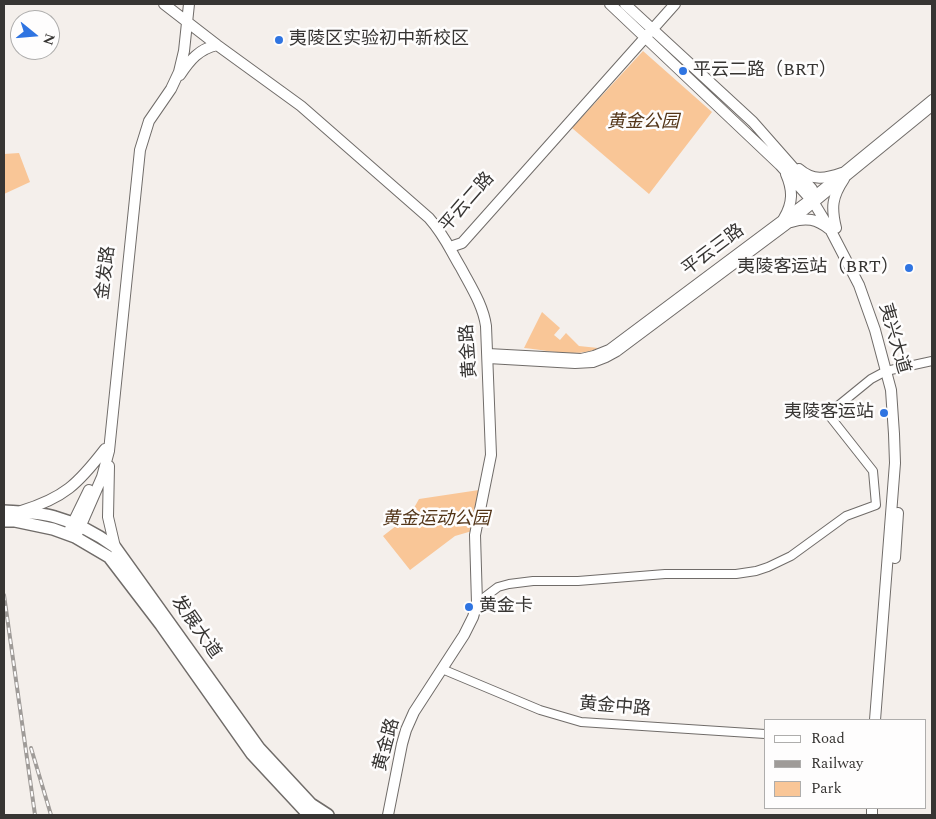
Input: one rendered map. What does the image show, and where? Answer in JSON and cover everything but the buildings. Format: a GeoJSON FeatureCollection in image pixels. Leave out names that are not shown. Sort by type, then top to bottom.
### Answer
{"type":"FeatureCollection","features":[{"type":"Feature","properties":{"kind":"highway","name":"发展大道"},"geometry":{"type":"LineString","coordinates":[[4,511],[48,515],[77,524],[116,547],[259,748],[311,804],[328,815]]}},
{"type":"Feature","properties":{"kind":"highway","name":"发展大道"},"geometry":{"type":"LineString","coordinates":[[4,521],[41,526],[71,536],[109,557],[161,625],[252,754],[305,811],[312,815]]}},
{"type":"Feature","properties":{"kind":"main road","name":"黄金路"},"geometry":{"type":"LineString","coordinates":[[164,4],[301,106],[429,218],[442,233],[484,313],[490,356],[491,455],[475,535],[479,602],[464,635],[414,712],[406,730],[388,815]]}},
{"type":"Feature","properties":{"kind":"main road"},"geometry":{"type":"LineString","coordinates":[[183,4],[184,19]]}},
{"type":"Feature","properties":{"kind":"main road"},"geometry":{"type":"LineString","coordinates":[[184,19],[189,4]]}},
{"type":"Feature","properties":{"kind":"main road","name":"夷兴大道"},"geometry":{"type":"LineString","coordinates":[[610,4],[647,31]]}},
{"type":"Feature","properties":{"kind":"main road","name":"夷兴大道"},"geometry":{"type":"LineString","coordinates":[[625,4],[647,31],[784,162],[815,198],[834,229],[859,285],[897,393],[901,436],[897,532],[881,719]]}},
{"type":"Feature","properties":{"kind":"main road","name":"平云二路"},"geometry":{"type":"LineString","coordinates":[[647,31],[667,4]]}},
{"type":"Feature","properties":{"kind":"main road","name":"平云二路"},"geometry":{"type":"LineString","coordinates":[[450,247],[647,31],[675,4]]}},
{"type":"Feature","properties":{"kind":"main road","name":"金发路"},"geometry":{"type":"LineString","coordinates":[[71,536],[102,477],[107,450],[140,150],[149,121],[171,89],[179,72],[184,50],[184,19]]}},
{"type":"Feature","properties":{"kind":"main road","name":"金发路"},"geometry":{"type":"LineString","coordinates":[[107,450],[136,150],[145,120],[170,81],[184,19]]}},
{"type":"Feature","properties":{"kind":"main road"},"geometry":{"type":"LineString","coordinates":[[171,89],[192,58],[207,47],[217,45]]}},
{"type":"Feature","properties":{"kind":"main road"},"geometry":{"type":"LineString","coordinates":[[784,162],[815,178],[843,176]]}},
{"type":"Feature","properties":{"kind":"main road"},"geometry":{"type":"LineString","coordinates":[[784,162],[792,191],[787,220],[816,220],[834,229]]}},
{"type":"Feature","properties":{"kind":"main road"},"geometry":{"type":"LineString","coordinates":[[834,229],[832,208],[843,176]]}},
{"type":"Feature","properties":{"kind":"main road","name":"夷兴大道"},"geometry":{"type":"LineString","coordinates":[[875,719],[895,463],[889,370]]}},
{"type":"Feature","properties":{"kind":"main road"},"geometry":{"type":"LineString","coordinates":[[18,512],[41,505],[64,492],[84,476],[107,450]]}},
{"type":"Feature","properties":{"kind":"main road"},"geometry":{"type":"LineString","coordinates":[[107,450],[108,517],[116,547]]}},
{"type":"Feature","properties":{"kind":"main road"},"geometry":{"type":"LineString","coordinates":[[392,815],[409,732],[418,712],[443,670]]}},
{"type":"Feature","properties":{"kind":"street","name":"平云三路"},"geometry":{"type":"LineString","coordinates":[[843,176],[932,99]]}},
{"type":"Feature","properties":{"kind":"street","name":"平云三路"},"geometry":{"type":"LineString","coordinates":[[490,356],[581,358],[609,349],[787,220],[932,107]]}},
{"type":"Feature","properties":{"kind":"street"},"geometry":{"type":"LineString","coordinates":[[479,602],[498,587],[509,584],[665,574],[736,574],[768,568],[791,556],[846,516],[876,505],[873,471],[828,414],[871,379],[889,370],[932,361]]}},
{"type":"Feature","properties":{"kind":"street","name":"黄金中路"},"geometry":{"type":"LineString","coordinates":[[443,670],[540,710],[581,722],[764,734]]}},
{"type":"Feature","properties":{"kind":"green space","name":"黄金公园"},"geometry":{"type":"Polygon","coordinates":[[[643,51],[712,112],[649,194],[572,128],[643,51]]]}},
{"type":"Feature","properties":{"kind":"green space"},"geometry":{"type":"Polygon","coordinates":[[[19,153],[30,182],[4,194],[4,154],[19,153]]]}},
{"type":"Feature","properties":{"kind":"green space"},"geometry":{"type":"Polygon","coordinates":[[[542,312],[560,328],[554,335],[560,340],[566,333],[579,346],[598,348],[591,351],[572,353],[524,348],[542,312]]]}},
{"type":"Feature","properties":{"kind":"green space","name":"黄金运动公园"},"geometry":{"type":"Polygon","coordinates":[[[479,490],[472,531],[455,536],[410,570],[383,536],[410,515],[419,499],[479,490]]]}},
{"type":"Feature","properties":{"kind":"railway"},"geometry":{"type":"LineString","coordinates":[[4,595],[35,815]]}},
{"type":"Feature","properties":{"kind":"railway"},"geometry":{"type":"LineString","coordinates":[[31,748],[51,815]]}},
{"type":"Feature","properties":{"kind":"place","name":"夷陵区实验初中新校区"},"geometry":{"type":"Point","coordinates":[279,40]}},
{"type":"Feature","properties":{"kind":"place","name":"平云二路（BRT）"},"geometry":{"type":"Point","coordinates":[683,71]}},
{"type":"Feature","properties":{"kind":"place","name":"夷陵客运站（BRT）"},"geometry":{"type":"Point","coordinates":[909,268]}},
{"type":"Feature","properties":{"kind":"place","name":"夷陵客运站"},"geometry":{"type":"Point","coordinates":[884,413]}},
{"type":"Feature","properties":{"kind":"place","name":"黄金卡"},"geometry":{"type":"Point","coordinates":[469,607]}}]}
